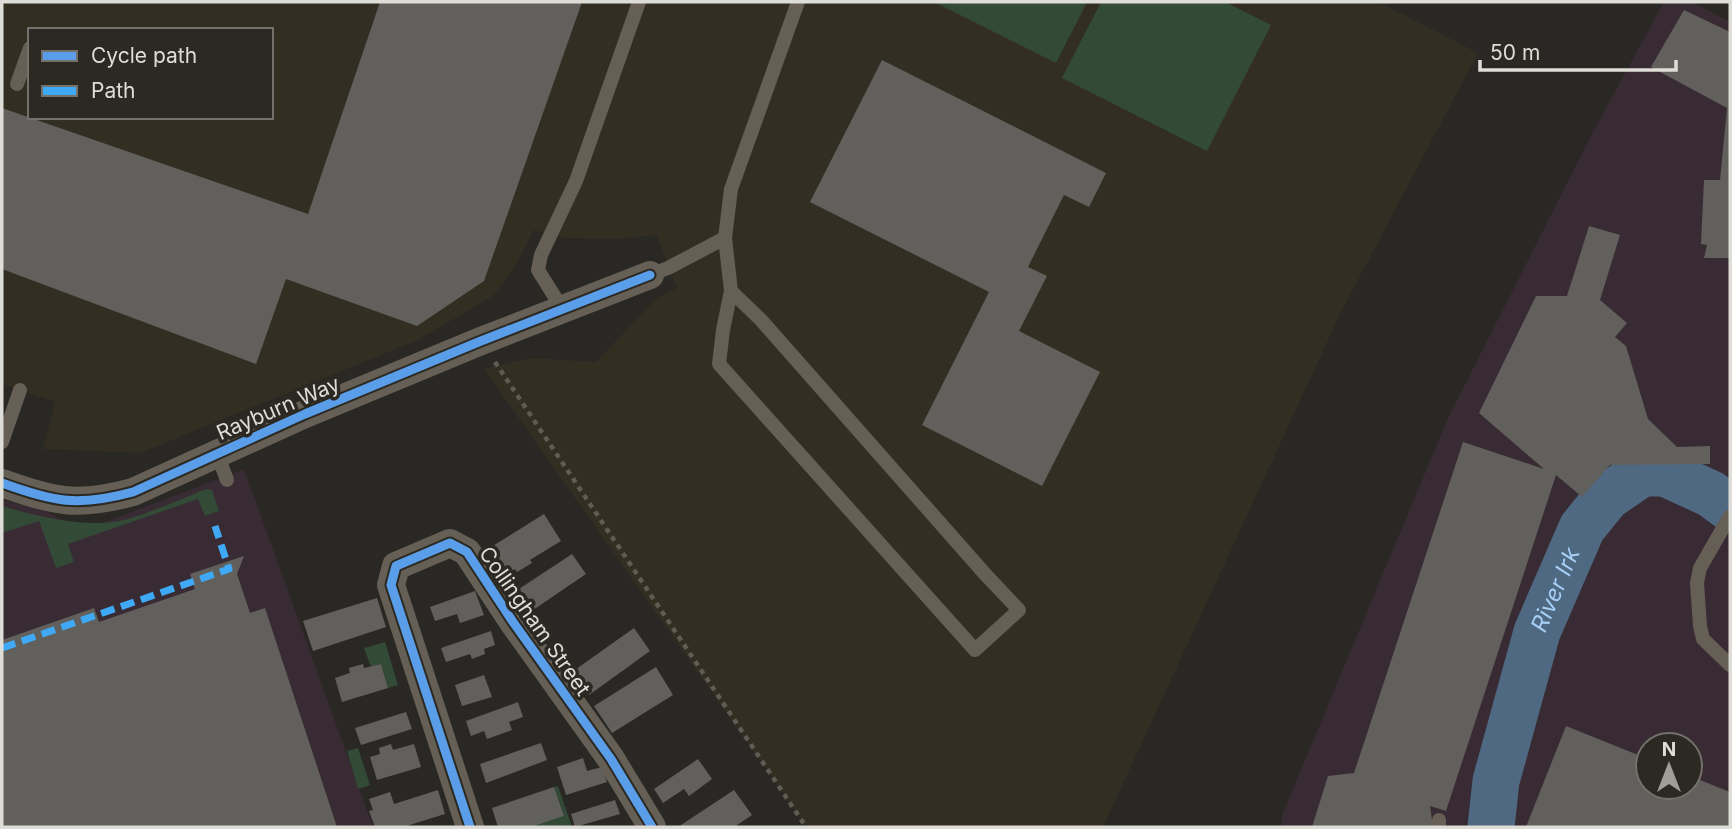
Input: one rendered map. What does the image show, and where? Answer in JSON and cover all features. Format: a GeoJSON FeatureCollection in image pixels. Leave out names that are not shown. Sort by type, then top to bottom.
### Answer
{"type":"FeatureCollection","features":[{"type":"Feature","properties":{"kind":"street","name":"Rayburn Way"},"geometry":{"type":"LineString","coordinates":[[2,483],[40,497],[65,501],[89,501],[133,492],[305,414],[649,275]]}},
{"type":"Feature","properties":{"kind":"street","name":"Collingham Street"},"geometry":{"type":"LineString","coordinates":[[470,827],[391,585],[396,566],[450,543],[467,552],[513,622],[611,759],[652,827]]}},
{"type":"Feature","properties":{"kind":"lane"},"geometry":{"type":"LineString","coordinates":[[563,310],[538,270],[541,255],[576,181],[639,2]]}},
{"type":"Feature","properties":{"kind":"lane"},"geometry":{"type":"LineString","coordinates":[[731,291],[761,320],[1018,610],[975,650],[719,365],[731,291],[725,238],[731,189],[798,2]]}},
{"type":"Feature","properties":{"kind":"lane"},"geometry":{"type":"LineString","coordinates":[[17,84],[28,54]]}},
{"type":"Feature","properties":{"kind":"lane"},"geometry":{"type":"LineString","coordinates":[[649,275],[725,238]]}},
{"type":"Feature","properties":{"kind":"lane"},"geometry":{"type":"LineString","coordinates":[[2,442],[20,390]]}},
{"type":"Feature","properties":{"kind":"lane"},"geometry":{"type":"LineString","coordinates":[[217,453],[228,480]]}},
{"type":"Feature","properties":{"kind":"lane"},"geometry":{"type":"LineString","coordinates":[[1730,516],[1700,568],[1697,583],[1703,639],[1730,665]]}},
{"type":"Feature","properties":{"kind":"path"},"geometry":{"type":"LineString","coordinates":[[481,341],[806,827]]}},
{"type":"Feature","properties":{"kind":"shaded area"},"geometry":{"type":"Polygon","coordinates":[[[2,2],[1379,2],[1478,53],[1341,312],[1103,827],[807,827],[484,369],[530,358],[596,362],[657,298],[677,288],[657,235],[620,239],[563,238],[534,230],[513,270],[493,296],[418,340],[140,453],[43,449],[55,402],[2,384],[2,2]]]}},
{"type":"Feature","properties":{"kind":"shaded area"},"geometry":{"type":"Polygon","coordinates":[[[1664,2],[1692,2],[1730,22],[1730,827],[1282,827],[1282,815],[1448,418],[1594,130],[1664,2]]]}},
{"type":"Feature","properties":{"kind":"shaded area"},"geometry":{"type":"Polygon","coordinates":[[[244,469],[373,827],[2,827],[2,500],[44,510],[82,531],[244,469]]]}},
{"type":"Feature","properties":{"kind":"green space"},"geometry":{"type":"Polygon","coordinates":[[[934,2],[1087,2],[1056,63],[934,2]]]}},
{"type":"Feature","properties":{"kind":"green space"},"geometry":{"type":"Polygon","coordinates":[[[1101,2],[1225,2],[1271,25],[1207,151],[1062,78],[1101,2]]]}},
{"type":"Feature","properties":{"kind":"green space"},"geometry":{"type":"Polygon","coordinates":[[[206,489],[212,490],[219,511],[205,516],[198,499],[68,544],[74,562],[56,568],[39,521],[2,533],[2,506],[63,520],[110,522],[145,513],[206,489]]]}},
{"type":"Feature","properties":{"kind":"green space"},"geometry":{"type":"Polygon","coordinates":[[[385,642],[398,685],[388,688],[381,664],[371,667],[364,648],[385,642]]]}},
{"type":"Feature","properties":{"kind":"green space"},"geometry":{"type":"Polygon","coordinates":[[[358,748],[370,785],[358,789],[347,751],[358,748]]]}},
{"type":"Feature","properties":{"kind":"green space"},"geometry":{"type":"Polygon","coordinates":[[[558,786],[572,827],[531,827],[564,816],[554,787],[558,786]]]}},
{"type":"Feature","properties":{"kind":"building"},"geometry":{"type":"Polygon","coordinates":[[[380,2],[582,2],[484,281],[417,326],[286,279],[256,364],[2,269],[2,108],[308,214],[380,2]]]}},
{"type":"Feature","properties":{"kind":"building"},"geometry":{"type":"Polygon","coordinates":[[[1684,10],[1730,32],[1730,258],[1704,258],[1707,245],[1701,244],[1704,180],[1720,180],[1727,108],[1651,67],[1684,10]]]}},
{"type":"Feature","properties":{"kind":"building"},"geometry":{"type":"Polygon","coordinates":[[[882,60],[1106,173],[1089,207],[1064,195],[1028,267],[1047,276],[1019,331],[1100,372],[1042,486],[922,425],[989,292],[810,202],[882,60]]]}},
{"type":"Feature","properties":{"kind":"building"},"geometry":{"type":"Polygon","coordinates":[[[1589,226],[1620,235],[1600,300],[1627,323],[1615,337],[1626,346],[1648,419],[1677,447],[1710,446],[1710,464],[1610,465],[1582,497],[1556,475],[1446,811],[1430,806],[1433,827],[1312,827],[1328,776],[1354,773],[1463,442],[1544,469],[1479,413],[1536,296],[1567,296],[1589,226]]]}},
{"type":"Feature","properties":{"kind":"building"},"geometry":{"type":"Polygon","coordinates":[[[544,514],[561,541],[530,560],[532,563],[517,572],[515,569],[505,575],[488,549],[544,514]]]}},
{"type":"Feature","properties":{"kind":"building"},"geometry":{"type":"Polygon","coordinates":[[[572,554],[586,574],[533,610],[519,589],[572,554]]]}},
{"type":"Feature","properties":{"kind":"building"},"geometry":{"type":"Polygon","coordinates":[[[244,556],[237,574],[250,613],[265,608],[337,827],[2,827],[2,640],[94,608],[99,622],[195,589],[190,574],[244,556]]]}},
{"type":"Feature","properties":{"kind":"building"},"geometry":{"type":"Polygon","coordinates":[[[475,591],[484,615],[460,623],[457,614],[435,621],[430,607],[475,591]]]}},
{"type":"Feature","properties":{"kind":"building"},"geometry":{"type":"Polygon","coordinates":[[[377,598],[386,627],[313,651],[303,621],[377,598]]]}},
{"type":"Feature","properties":{"kind":"building"},"geometry":{"type":"Polygon","coordinates":[[[634,628],[650,651],[589,695],[572,672],[634,628]]]}},
{"type":"Feature","properties":{"kind":"building"},"geometry":{"type":"Polygon","coordinates":[[[491,631],[495,645],[484,649],[485,654],[472,659],[470,654],[446,662],[441,648],[491,631]]]}},
{"type":"Feature","properties":{"kind":"building"},"geometry":{"type":"Polygon","coordinates":[[[363,664],[364,668],[381,664],[388,688],[342,702],[335,678],[350,673],[349,668],[363,664]]]}},
{"type":"Feature","properties":{"kind":"building"},"geometry":{"type":"Polygon","coordinates":[[[656,667],[673,695],[612,733],[594,706],[656,667]]]}},
{"type":"Feature","properties":{"kind":"building"},"geometry":{"type":"Polygon","coordinates":[[[484,675],[492,697],[462,706],[455,685],[484,675]]]}},
{"type":"Feature","properties":{"kind":"building"},"geometry":{"type":"Polygon","coordinates":[[[518,702],[523,717],[509,722],[512,730],[487,739],[484,731],[471,736],[466,721],[518,702]]]}},
{"type":"Feature","properties":{"kind":"building"},"geometry":{"type":"Polygon","coordinates":[[[406,712],[412,729],[361,745],[355,728],[406,712]]]}},
{"type":"Feature","properties":{"kind":"building"},"geometry":{"type":"Polygon","coordinates":[[[1566,726],[1634,753],[1634,801],[1704,801],[1704,782],[1730,792],[1730,827],[1526,827],[1566,726]]]}},
{"type":"Feature","properties":{"kind":"building"},"geometry":{"type":"Polygon","coordinates":[[[541,743],[547,760],[486,783],[480,764],[541,743]]]}},
{"type":"Feature","properties":{"kind":"building"},"geometry":{"type":"Polygon","coordinates":[[[391,744],[393,750],[414,744],[421,767],[377,780],[370,757],[380,754],[379,748],[391,744]]]}},
{"type":"Feature","properties":{"kind":"building"},"geometry":{"type":"Polygon","coordinates":[[[583,758],[587,771],[602,767],[607,782],[566,795],[557,767],[583,758]]]}},
{"type":"Feature","properties":{"kind":"building"},"geometry":{"type":"Polygon","coordinates":[[[698,759],[712,779],[689,796],[684,789],[663,803],[654,789],[698,759]]]}},
{"type":"Feature","properties":{"kind":"building"},"geometry":{"type":"Polygon","coordinates":[[[554,787],[564,816],[531,827],[498,827],[492,808],[554,787]]]}},
{"type":"Feature","properties":{"kind":"building"},"geometry":{"type":"Polygon","coordinates":[[[438,790],[445,814],[403,827],[375,827],[369,811],[373,810],[369,799],[390,792],[394,804],[438,790]]]}},
{"type":"Feature","properties":{"kind":"building"},"geometry":{"type":"Polygon","coordinates":[[[734,790],[752,815],[734,827],[678,827],[734,790]]]}},
{"type":"Feature","properties":{"kind":"building"},"geometry":{"type":"Polygon","coordinates":[[[615,800],[620,814],[575,827],[571,814],[615,800]]]}},
{"type":"Feature","properties":{"kind":"waterway","name":"River Irk"},"geometry":{"type":"LineString","coordinates":[[1491,827],[1496,781],[1537,632],[1582,528],[1607,497],[1642,473],[1665,473],[1711,494],[1730,508]]}},
{"type":"Feature","properties":{"kind":"marked path"},"geometry":{"type":"LineString","coordinates":[[2,648],[229,569],[215,526]]}},
{"type":"Feature","properties":{"kind":"cycle path"},"geometry":{"type":"LineString","coordinates":[[2,483],[37,495],[66,500],[97,500],[133,492],[305,414],[650,275]]}},
{"type":"Feature","properties":{"kind":"cycle path"},"geometry":{"type":"LineString","coordinates":[[470,827],[391,585],[396,566],[450,543],[467,552],[513,622],[611,759],[652,827]]}}]}
